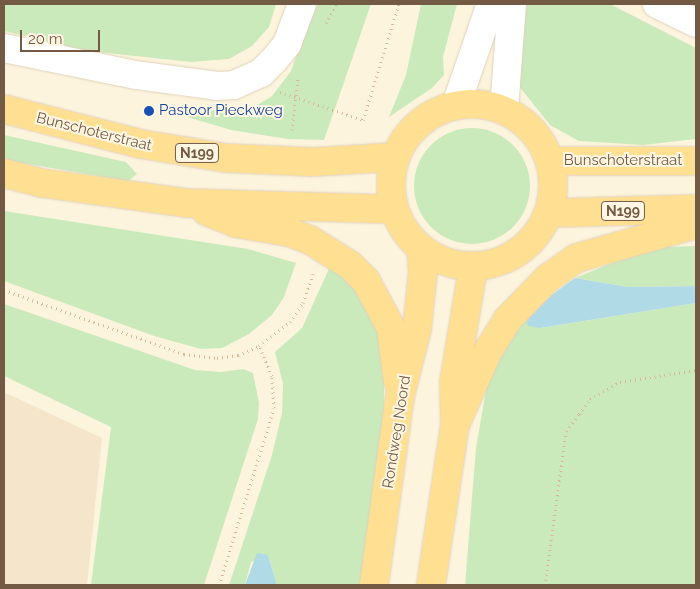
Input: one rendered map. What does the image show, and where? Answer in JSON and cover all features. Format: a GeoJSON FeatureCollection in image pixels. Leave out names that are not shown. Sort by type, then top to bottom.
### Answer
{"type":"FeatureCollection","features":[{"type":"Feature","properties":{"kind":"main road"},"geometry":{"type":"LineString","coordinates":[[478,104],[504,110],[532,131],[550,161],[554,191],[549,213],[536,236],[521,251],[498,263],[472,268],[446,263],[421,250],[404,232],[394,209],[390,187],[395,157],[402,142],[420,122],[456,105],[478,104]]}},
{"type":"Feature","properties":{"kind":"main road","name":"Bunschoterstraat"},"geometry":{"type":"LineString","coordinates":[[4,109],[141,144],[226,158],[313,162],[395,157]]}},
{"type":"Feature","properties":{"kind":"main road","name":"Bunschoterstraat"},"geometry":{"type":"LineString","coordinates":[[550,161],[696,161]]}},
{"type":"Feature","properties":{"kind":"main road"},"geometry":{"type":"LineString","coordinates":[[4,174],[42,183],[186,203],[394,209]]}},
{"type":"Feature","properties":{"kind":"main road"},"geometry":{"type":"LineString","coordinates":[[186,203],[235,223],[289,232],[310,240],[350,265],[366,281],[391,328],[400,396]]}},
{"type":"Feature","properties":{"kind":"main road","name":"N199"},"geometry":{"type":"LineString","coordinates":[[549,213],[696,208]]}},
{"type":"Feature","properties":{"kind":"main road"},"geometry":{"type":"LineString","coordinates":[[455,425],[488,351],[507,320],[548,278],[586,255],[696,224]]}},
{"type":"Feature","properties":{"kind":"main road","name":"Rondweg Noord"},"geometry":{"type":"LineString","coordinates":[[374,585],[400,396],[418,329],[423,271],[421,250]]}},
{"type":"Feature","properties":{"kind":"main road"},"geometry":{"type":"LineString","coordinates":[[431,585],[455,425],[454,382],[472,268]]}},
{"type":"Feature","properties":{"kind":"street"},"geometry":{"type":"LineString","coordinates":[[4,48],[89,68],[194,84],[234,85],[261,73],[287,44],[302,4]]}},
{"type":"Feature","properties":{"kind":"street"},"geometry":{"type":"LineString","coordinates":[[456,105],[491,4]]}},
{"type":"Feature","properties":{"kind":"street"},"geometry":{"type":"LineString","coordinates":[[504,110],[512,4]]}},
{"type":"Feature","properties":{"kind":"street"},"geometry":{"type":"LineString","coordinates":[[657,4],[696,23]]}},
{"type":"Feature","properties":{"kind":"path"},"geometry":{"type":"LineString","coordinates":[[246,80],[363,120],[398,4]]}},
{"type":"Feature","properties":{"kind":"path"},"geometry":{"type":"LineString","coordinates":[[4,290],[184,354],[217,358],[238,355],[259,346],[290,322],[303,304],[316,265]]}},
{"type":"Feature","properties":{"kind":"path"},"geometry":{"type":"LineString","coordinates":[[219,585],[274,408],[272,376],[259,346]]}},
{"type":"Feature","properties":{"kind":"path"},"geometry":{"type":"LineString","coordinates":[[546,585],[566,431],[590,399],[620,382],[696,370]]}},
{"type":"Feature","properties":{"kind":"shaded area"},"geometry":{"type":"Polygon","coordinates":[[[4,392],[102,438],[87,585],[4,585],[4,392]]]}},
{"type":"Feature","properties":{"kind":"green space"},"geometry":{"type":"Polygon","coordinates":[[[4,4],[276,4],[269,27],[252,46],[229,59],[191,62],[88,51],[4,31],[4,4]]]}},
{"type":"Feature","properties":{"kind":"green space"},"geometry":{"type":"Polygon","coordinates":[[[314,4],[371,4],[324,140],[288,139],[231,130],[177,114],[256,106],[272,96],[291,71],[314,4]]]}},
{"type":"Feature","properties":{"kind":"green space"},"geometry":{"type":"Polygon","coordinates":[[[421,4],[457,4],[443,57],[444,75],[432,88],[389,117],[406,75],[421,4]]]}},
{"type":"Feature","properties":{"kind":"green space"},"geometry":{"type":"Polygon","coordinates":[[[523,4],[610,4],[696,48],[696,139],[643,145],[579,141],[550,125],[514,80],[523,4]]]}},
{"type":"Feature","properties":{"kind":"green space"},"geometry":{"type":"Polygon","coordinates":[[[472,128],[494,132],[513,145],[526,164],[530,186],[526,208],[513,227],[494,240],[472,244],[450,240],[431,227],[418,208],[414,186],[418,164],[431,145],[450,132],[472,128]]]}},
{"type":"Feature","properties":{"kind":"green space"},"geometry":{"type":"Polygon","coordinates":[[[4,135],[126,162],[137,174],[128,181],[4,160],[4,135]]]}},
{"type":"Feature","properties":{"kind":"green space"},"geometry":{"type":"Polygon","coordinates":[[[4,211],[248,249],[296,263],[284,297],[272,315],[249,334],[222,348],[201,349],[154,336],[4,281],[4,211]]]}},
{"type":"Feature","properties":{"kind":"green space"},"geometry":{"type":"Polygon","coordinates":[[[696,246],[696,286],[628,287],[575,278],[634,254],[665,247],[696,246]]]}},
{"type":"Feature","properties":{"kind":"green space"},"geometry":{"type":"Polygon","coordinates":[[[333,260],[374,309],[384,353],[384,412],[360,585],[277,585],[268,555],[251,562],[245,585],[229,585],[272,455],[282,413],[283,384],[275,352],[302,328],[333,260]]]}},
{"type":"Feature","properties":{"kind":"green space"},"geometry":{"type":"Polygon","coordinates":[[[696,303],[696,585],[465,585],[476,448],[489,372],[526,316],[540,328],[696,303]]]}},
{"type":"Feature","properties":{"kind":"green space"},"geometry":{"type":"Polygon","coordinates":[[[4,304],[195,370],[221,372],[243,369],[253,373],[259,403],[258,419],[204,585],[91,585],[111,427],[4,376],[4,304]]]}},
{"type":"Feature","properties":{"kind":"water"},"geometry":{"type":"Polygon","coordinates":[[[575,278],[628,287],[696,286],[696,303],[540,328],[528,326],[526,316],[531,310],[575,278]]]}},
{"type":"Feature","properties":{"kind":"water"},"geometry":{"type":"Polygon","coordinates":[[[257,553],[268,555],[277,585],[245,585],[257,553]]]}},
{"type":"Feature","properties":{"kind":"place","name":"Pastoor Pieckweg"},"geometry":{"type":"Point","coordinates":[149,111]}}]}
